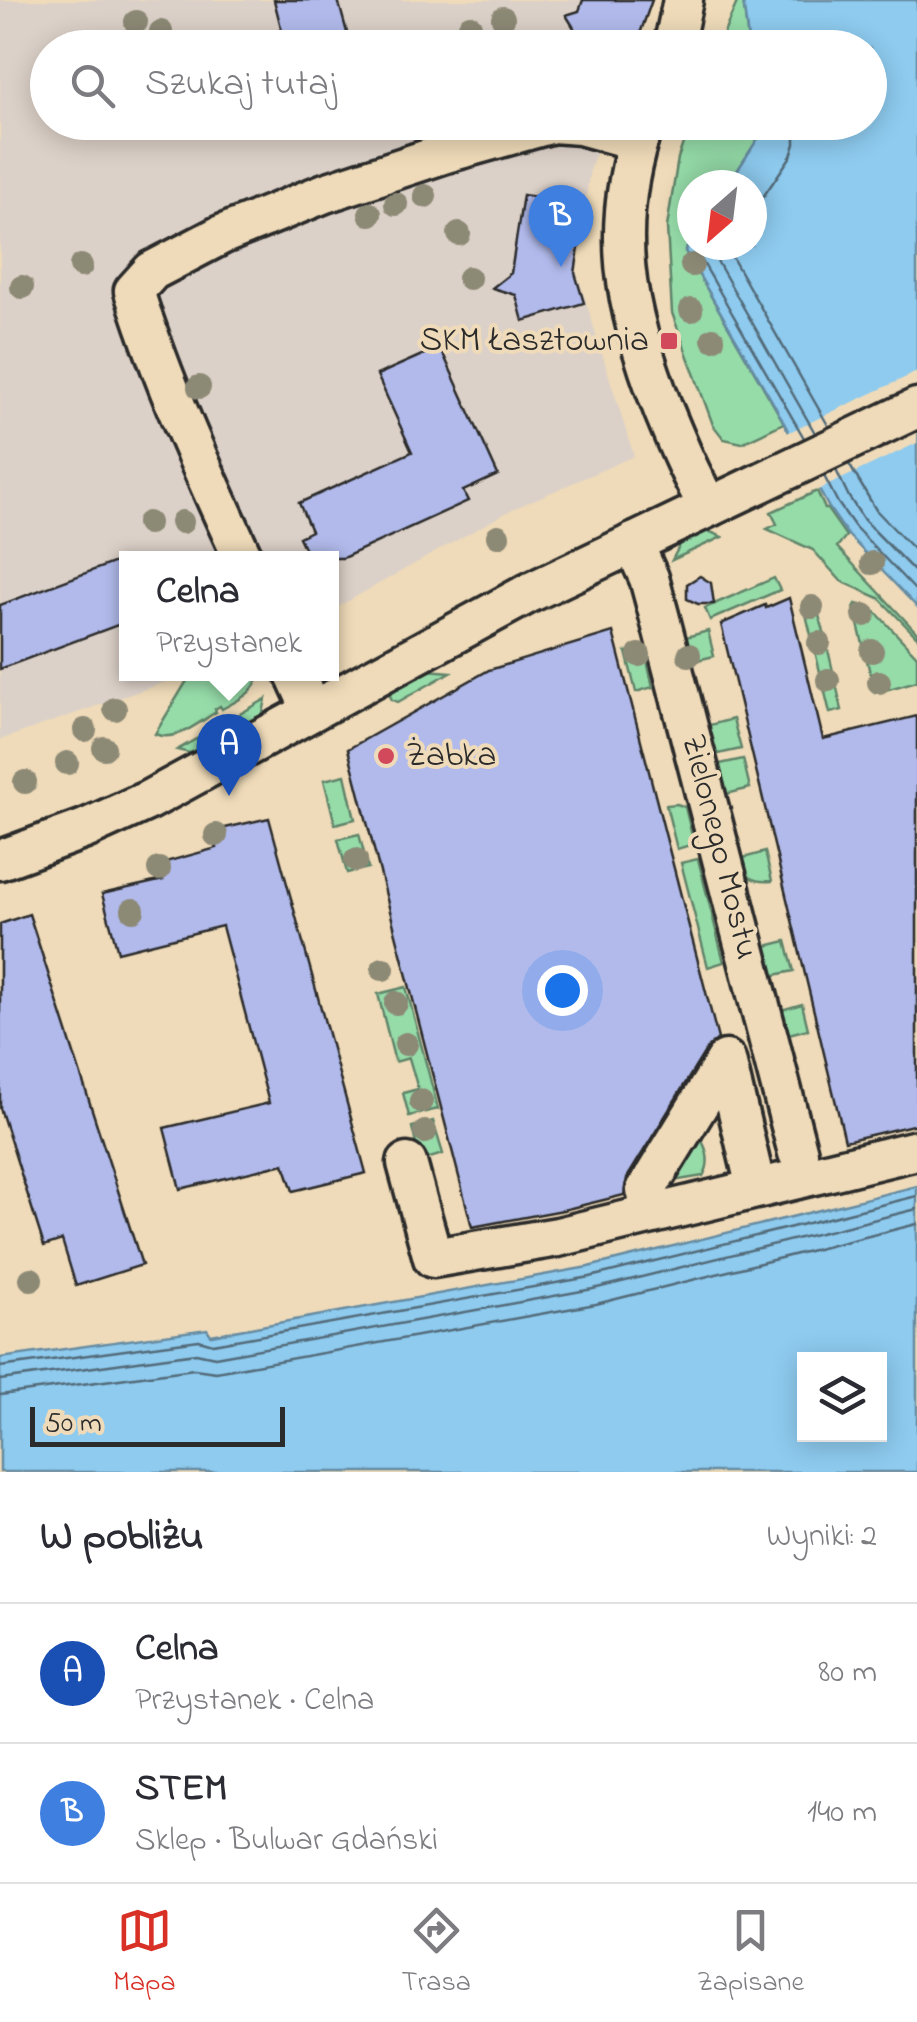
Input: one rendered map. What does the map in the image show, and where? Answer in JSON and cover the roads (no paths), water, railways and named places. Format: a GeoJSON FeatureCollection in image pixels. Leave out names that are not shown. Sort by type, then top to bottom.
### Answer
{"type":"FeatureCollection","features":[{"type":"Feature","properties":{"kind":"street"},"geometry":{"type":"LineString","coordinates":[[677,30],[683,0]]}},
{"type":"Feature","properties":{"kind":"street"},"geometry":{"type":"LineString","coordinates":[[240,551],[199,465],[134,291],[152,271],[221,236],[324,194],[494,140]]}},
{"type":"Feature","properties":{"kind":"street"},"geometry":{"type":"LineString","coordinates":[[639,140],[624,225],[630,305],[642,352],[680,453],[708,507]]}},
{"type":"Feature","properties":{"kind":"street"},"geometry":{"type":"LineString","coordinates":[[0,860],[118,816],[529,593],[917,408]]}},
{"type":"Feature","properties":{"kind":"street","name":"Zielonego Mostu"},"geometry":{"type":"LineString","coordinates":[[633,544],[660,614],[798,1152]]}},
{"type":"Feature","properties":{"kind":"street"},"geometry":{"type":"LineString","coordinates":[[298,681],[312,711]]}},
{"type":"Feature","properties":{"kind":"street"},"geometry":{"type":"LineString","coordinates":[[652,1213],[646,1190],[726,1060],[756,1188]]}},
{"type":"Feature","properties":{"kind":"street"},"geometry":{"type":"LineString","coordinates":[[408,1163],[433,1258],[558,1237],[917,1150]]}},
{"type":"Feature","properties":{"kind":"water"},"geometry":{"type":"Polygon","coordinates":[[[743,0],[917,0],[917,607],[847,534],[829,508],[690,260],[767,260],[767,170],[738,170],[757,140],[887,140],[887,30],[747,30],[743,0]]]}},
{"type":"Feature","properties":{"kind":"water"},"geometry":{"type":"Polygon","coordinates":[[[917,1186],[917,1472],[0,1472],[0,1358],[207,1329],[211,1335],[588,1267],[917,1186]]]}},
{"type":"Feature","properties":{"kind":"place","name":"STEM"},"geometry":{"type":"Point","coordinates":[561,267]}},
{"type":"Feature","properties":{"kind":"place","name":"SKM Łasztownia"},"geometry":{"type":"Point","coordinates":[669,341]}},
{"type":"Feature","properties":{"kind":"place","name":"Żabka"},"geometry":{"type":"Point","coordinates":[386,756]}},
{"type":"Feature","properties":{"kind":"place","name":"Celna"},"geometry":{"type":"Point","coordinates":[229,796]}}]}
